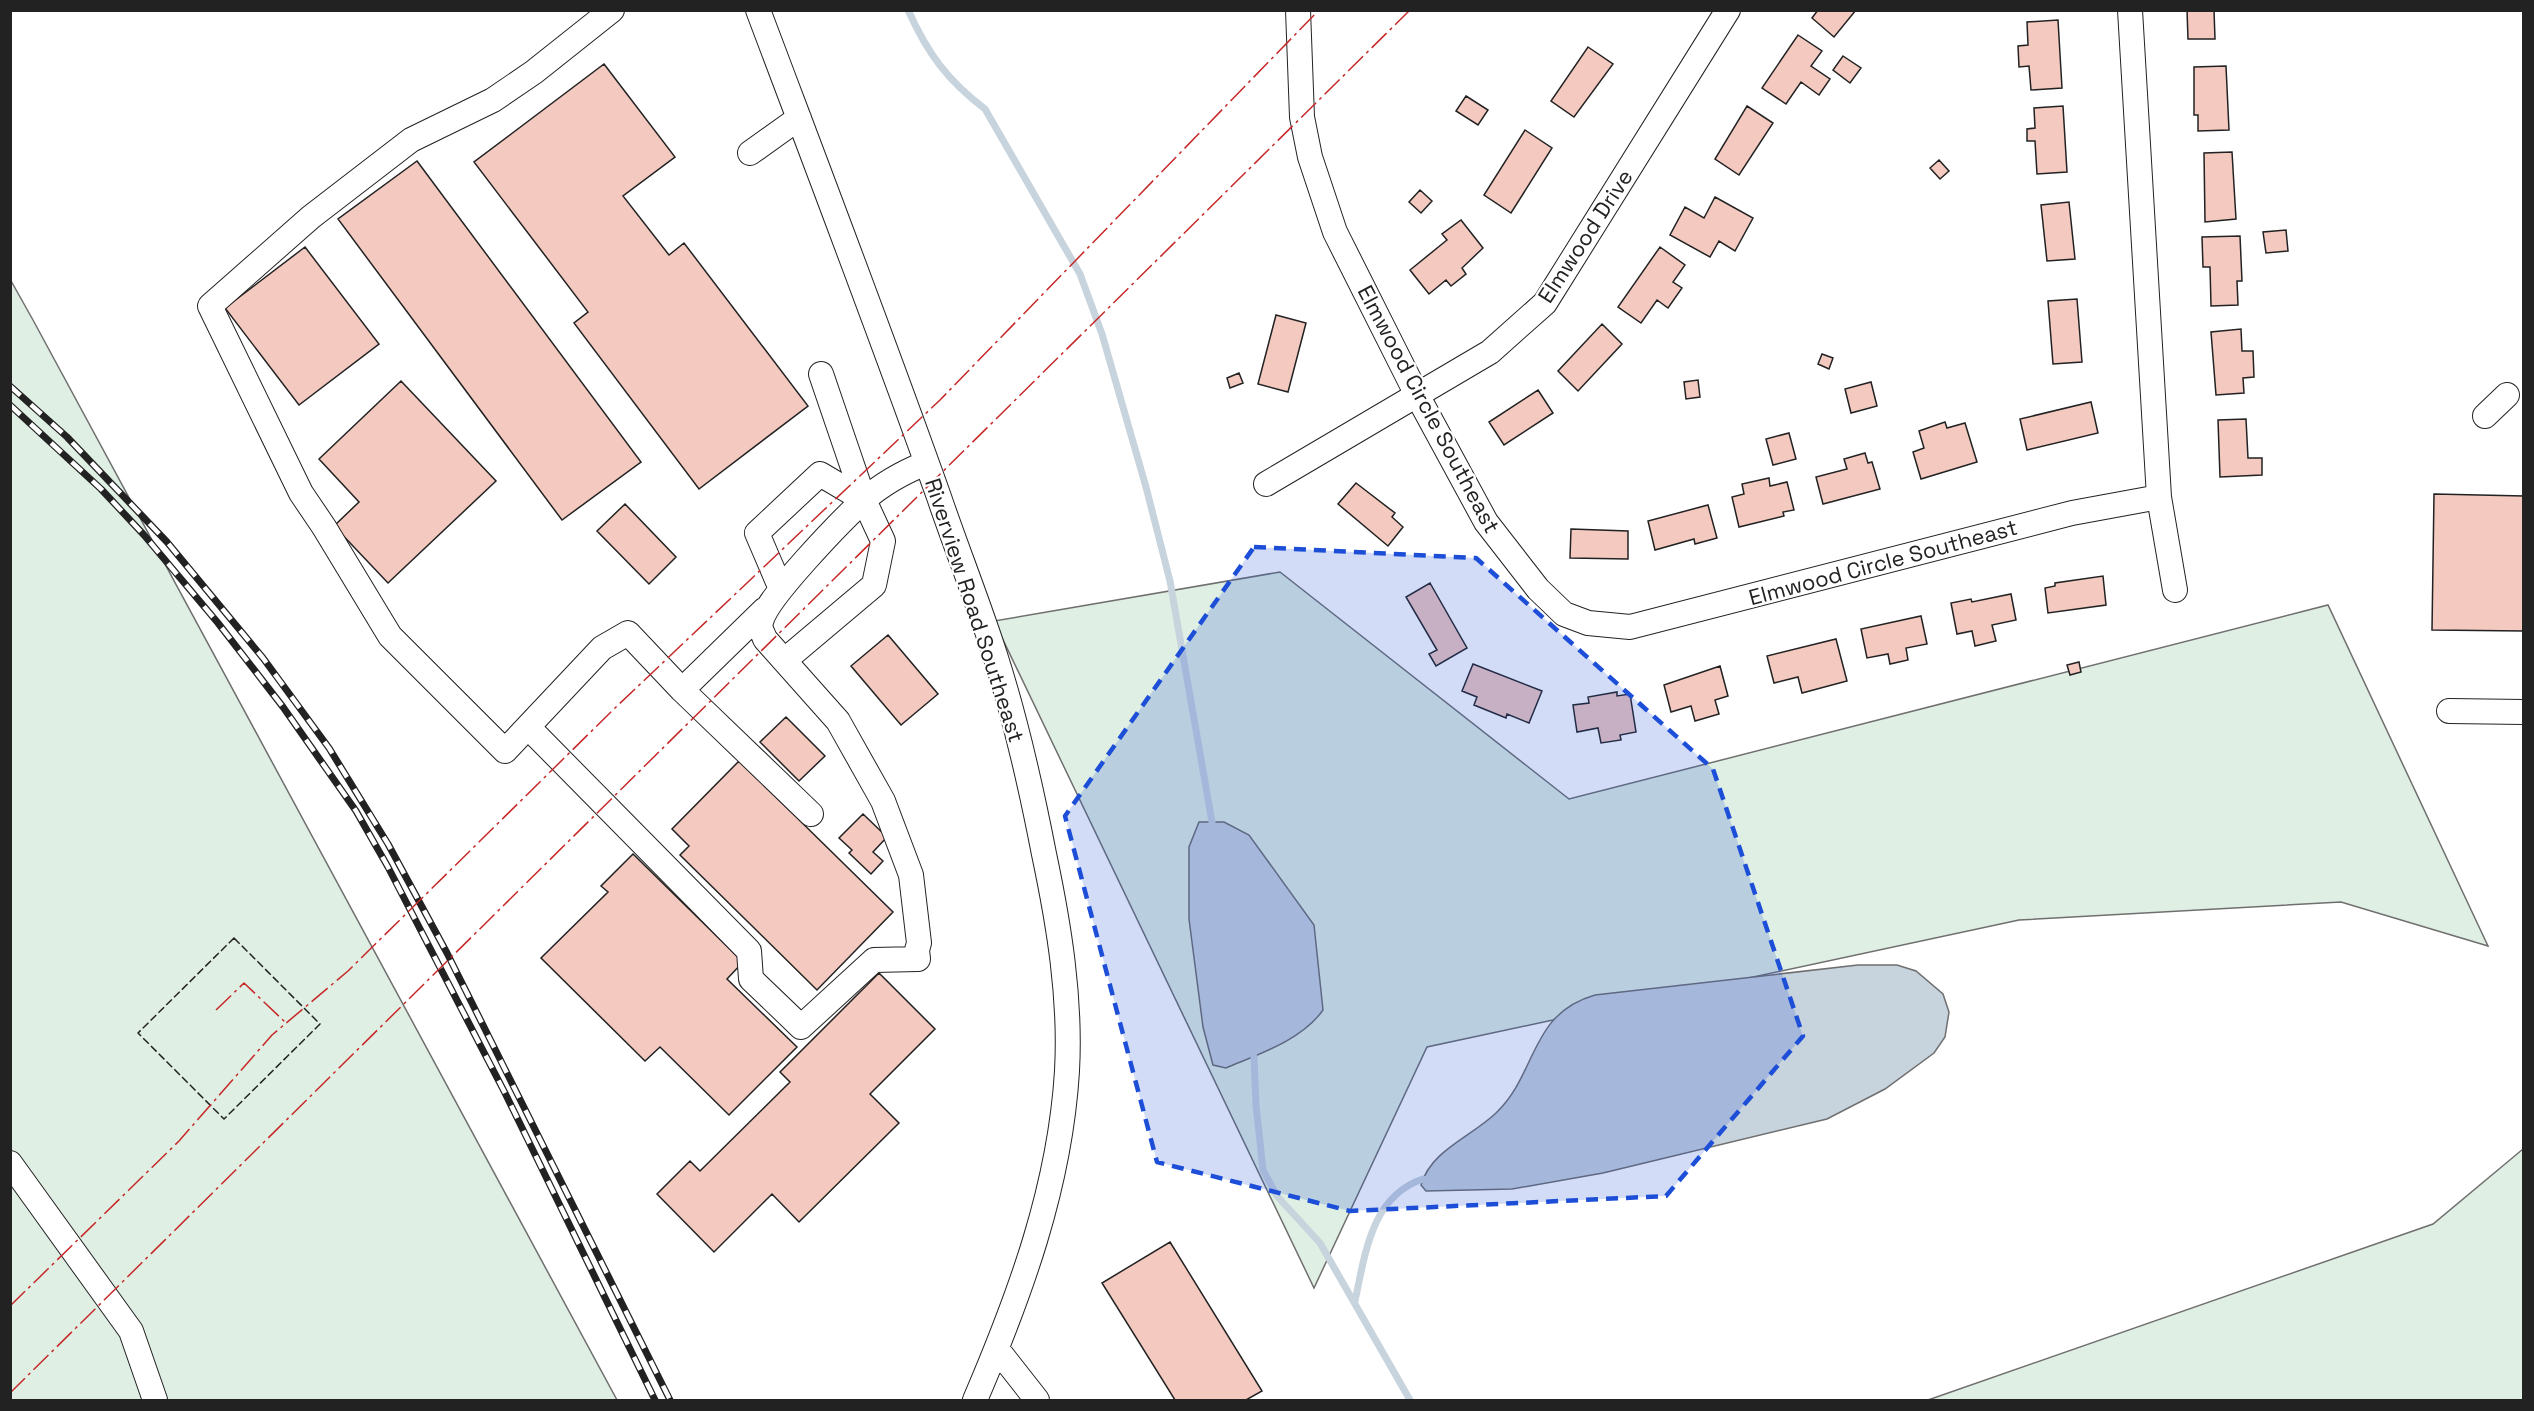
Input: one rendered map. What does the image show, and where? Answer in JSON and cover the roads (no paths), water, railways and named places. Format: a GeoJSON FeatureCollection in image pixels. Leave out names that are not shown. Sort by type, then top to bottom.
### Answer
{"type":"FeatureCollection","features":[{"type":"Feature","properties":{"kind":"street"},"geometry":{"type":"LineString","coordinates":[[612,10],[534,72],[493,100],[411,140],[311,217],[210,306],[300,493],[324,527],[390,636],[505,751],[602,648],[628,633],[682,690],[811,814]]}},
{"type":"Feature","properties":{"kind":"street","name":"Riverview Road Southeast"},"geometry":{"type":"LineString","coordinates":[[758,10],[927,463],[996,657],[1018,735],[1054,902],[1066,996],[1067,1070],[1056,1163],[1035,1244],[997,1349],[975,1401]]}},
{"type":"Feature","properties":{"kind":"street","name":"Elmwood Circle Southeast"},"geometry":{"type":"LineString","coordinates":[[1298,10],[1302,117],[1310,156],[1335,232],[1417,395],[1486,522],[1538,589],[1564,614],[1588,623],[1630,627],[2072,513],[2159,497]]}},
{"type":"Feature","properties":{"kind":"street","name":"Elmwood Drive"},"geometry":{"type":"LineString","coordinates":[[1266,484],[1490,352],[1545,303],[1728,10]]}},
{"type":"Feature","properties":{"kind":"street"},"geometry":{"type":"LineString","coordinates":[[2130,10],[2159,497],[2175,590]]}},
{"type":"Feature","properties":{"kind":"street"},"geometry":{"type":"LineString","coordinates":[[750,153],[799,118]]}},
{"type":"Feature","properties":{"kind":"street"},"geometry":{"type":"LineString","coordinates":[[785,660],[874,585],[883,541],[864,500],[821,374]]}},
{"type":"Feature","properties":{"kind":"street"},"geometry":{"type":"LineString","coordinates":[[2485,416],[2507,395]]}},
{"type":"Feature","properties":{"kind":"street"},"geometry":{"type":"LineString","coordinates":[[682,690],[764,610],[864,500],[902,473],[927,463]]}},
{"type":"Feature","properties":{"kind":"street"},"geometry":{"type":"LineString","coordinates":[[781,589],[757,533],[820,474],[864,500]]}},
{"type":"Feature","properties":{"kind":"street"},"geometry":{"type":"LineString","coordinates":[[528,726],[749,951],[752,979],[801,1027],[874,960],[918,959],[919,943],[911,875],[882,801],[838,721],[765,639],[760,625],[764,610]]}},
{"type":"Feature","properties":{"kind":"street"},"geometry":{"type":"LineString","coordinates":[[2449,711],[2523,712]]}},
{"type":"Feature","properties":{"kind":"street"},"geometry":{"type":"LineString","coordinates":[[10,1164],[131,1331],[155,1401]]}},
{"type":"Feature","properties":{"kind":"street"},"geometry":{"type":"LineString","coordinates":[[997,1349],[1037,1401]]}},
{"type":"Feature","properties":{"kind":"waterway"},"geometry":{"type":"LineString","coordinates":[[908,10],[923,40],[949,77],[985,109],[1080,274],[1102,334],[1146,487],[1170,581],[1212,822]]}},
{"type":"Feature","properties":{"kind":"waterway"},"geometry":{"type":"LineString","coordinates":[[1254,1057],[1256,1105],[1263,1170],[1277,1196],[1320,1243],[1410,1400]]}},
{"type":"Feature","properties":{"kind":"waterway"},"geometry":{"type":"LineString","coordinates":[[1355,1301],[1367,1247],[1381,1213],[1406,1187],[1423,1179]]}},
{"type":"Feature","properties":{"kind":"railway"},"geometry":{"type":"LineString","coordinates":[[10,386],[67,437],[167,542],[263,658],[329,748],[388,844],[447,953],[670,1400]]}},
{"type":"Feature","properties":{"kind":"railway"},"geometry":{"type":"LineString","coordinates":[[10,405],[101,489],[144,535],[218,623],[283,707],[356,811],[388,867],[505,1093],[655,1400]]}}]}
